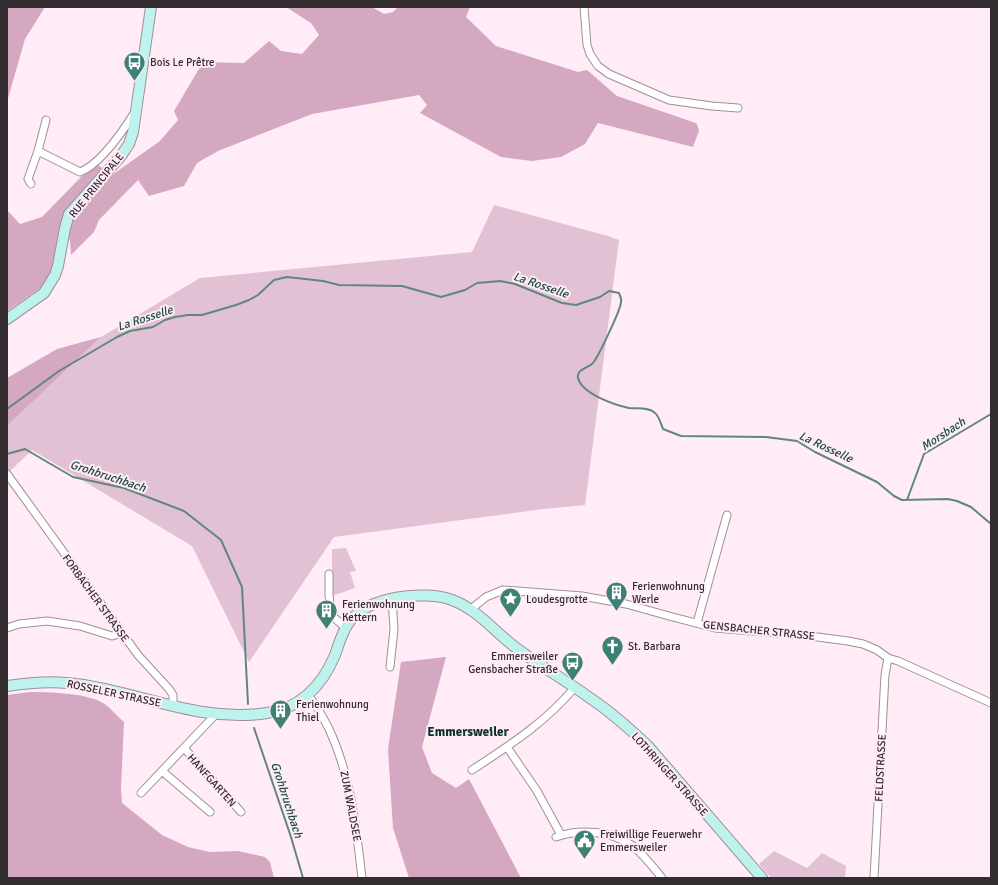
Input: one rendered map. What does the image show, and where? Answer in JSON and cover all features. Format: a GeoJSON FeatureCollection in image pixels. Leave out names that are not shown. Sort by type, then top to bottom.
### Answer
{"type":"FeatureCollection","features":[{"type":"Feature","properties":{"kind":"main road","name":"RUE PRINCIPALE"},"geometry":{"type":"LineString","coordinates":[[7,319],[44,293],[55,275],[58,266],[69,214],[121,156],[129,144],[133,132],[151,7]]}},
{"type":"Feature","properties":{"kind":"main road"},"geometry":{"type":"LineString","coordinates":[[173,706],[216,714],[250,714],[278,711],[298,702],[315,689],[327,672],[346,628],[354,616],[367,607],[392,599],[421,596],[442,597],[461,604],[470,610]]}},
{"type":"Feature","properties":{"kind":"main road","name":"LOTHRINGER STRASSE"},"geometry":{"type":"LineString","coordinates":[[470,610],[517,648],[609,712],[648,746],[762,878]]}},
{"type":"Feature","properties":{"kind":"main road","name":"ROSSELER STRASSE"},"geometry":{"type":"LineString","coordinates":[[7,686],[36,682],[66,682],[173,706]]}},
{"type":"Feature","properties":{"kind":"street"},"geometry":{"type":"LineString","coordinates":[[584,7],[587,45],[590,54],[598,66],[609,74],[669,100],[688,104],[738,108]]}},
{"type":"Feature","properties":{"kind":"street"},"geometry":{"type":"LineString","coordinates":[[38,151],[80,172],[87,170],[116,141],[136,110]]}},
{"type":"Feature","properties":{"kind":"street"},"geometry":{"type":"LineString","coordinates":[[31,184],[28,179],[38,151],[46,120]]}},
{"type":"Feature","properties":{"kind":"street","name":"FORBACHER STRASSE"},"geometry":{"type":"LineString","coordinates":[[7,474],[122,633],[147,666],[169,689],[173,695],[173,706]]}},
{"type":"Feature","properties":{"kind":"street"},"geometry":{"type":"LineString","coordinates":[[697,624],[727,515]]}},
{"type":"Feature","properties":{"kind":"street"},"geometry":{"type":"LineString","coordinates":[[329,574],[331,615],[346,628]]}},
{"type":"Feature","properties":{"kind":"street","name":"GENSBACHER STRASSE"},"geometry":{"type":"LineString","coordinates":[[470,610],[486,597],[503,590],[512,590],[605,599],[715,628],[848,641],[863,644],[877,650],[888,658],[898,661],[991,703]]}},
{"type":"Feature","properties":{"kind":"street"},"geometry":{"type":"LineString","coordinates":[[390,667],[394,629],[392,599]]}},
{"type":"Feature","properties":{"kind":"street"},"geometry":{"type":"LineString","coordinates":[[7,628],[19,624],[47,620],[80,626],[112,636],[122,633]]}},
{"type":"Feature","properties":{"kind":"street","name":"FELDSTRASSE"},"geometry":{"type":"LineString","coordinates":[[874,878],[885,675],[888,658]]}},
{"type":"Feature","properties":{"kind":"street"},"geometry":{"type":"LineString","coordinates":[[472,770],[534,728],[556,708],[575,687]]}},
{"type":"Feature","properties":{"kind":"street","name":"ZUM WALDSEE"},"geometry":{"type":"LineString","coordinates":[[308,695],[324,720],[338,748],[344,768],[351,792],[357,828],[362,878]]}},
{"type":"Feature","properties":{"kind":"street","name":"HANFGARTEN"},"geometry":{"type":"LineString","coordinates":[[141,793],[216,714]]}},
{"type":"Feature","properties":{"kind":"street"},"geometry":{"type":"LineString","coordinates":[[508,746],[537,791],[559,836],[588,832],[611,836],[632,846],[650,863],[662,878]]}},
{"type":"Feature","properties":{"kind":"street","name":"HANFGARTEN"},"geometry":{"type":"LineString","coordinates":[[184,748],[241,812]]}},
{"type":"Feature","properties":{"kind":"street","name":"HANFGARTEN"},"geometry":{"type":"LineString","coordinates":[[162,771],[210,812]]}},
{"type":"Feature","properties":{"kind":"shaded area"},"geometry":{"type":"Polygon","coordinates":[[[7,7],[45,7],[25,39],[7,102],[7,7]]]}},
{"type":"Feature","properties":{"kind":"shaded area"},"geometry":{"type":"Polygon","coordinates":[[[286,7],[372,7],[384,14],[393,12],[398,7],[470,7],[466,17],[496,46],[578,72],[587,70],[617,96],[693,122],[697,124],[699,131],[693,147],[598,123],[585,144],[561,157],[532,161],[501,157],[420,113],[427,105],[419,95],[312,114],[218,151],[197,163],[184,186],[149,196],[138,180],[99,220],[94,232],[71,255],[70,239],[57,248],[53,268],[43,286],[7,311],[7,210],[20,224],[42,217],[81,177],[98,165],[112,175],[160,141],[178,120],[174,111],[203,62],[244,63],[269,41],[281,51],[302,54],[319,35],[311,23],[286,7]]]}},
{"type":"Feature","properties":{"kind":"shaded area"},"geometry":{"type":"Polygon","coordinates":[[[494,205],[619,240],[585,505],[543,509],[334,537],[249,662],[192,546],[32,450],[7,474],[7,426],[101,337],[200,278],[472,252],[494,205]]]}},
{"type":"Feature","properties":{"kind":"shaded area"},"geometry":{"type":"Polygon","coordinates":[[[101,337],[7,426],[7,378],[57,349],[101,337]]]}},
{"type":"Feature","properties":{"kind":"shaded area"},"geometry":{"type":"Polygon","coordinates":[[[346,548],[356,571],[350,572],[355,588],[332,596],[332,549],[346,548]]]}},
{"type":"Feature","properties":{"kind":"shaded area"},"geometry":{"type":"Polygon","coordinates":[[[446,657],[422,747],[432,773],[456,788],[469,779],[521,878],[409,878],[393,828],[388,749],[401,662],[446,657]]]}},
{"type":"Feature","properties":{"kind":"shaded area"},"geometry":{"type":"Polygon","coordinates":[[[30,692],[81,696],[91,698],[106,705],[124,722],[121,789],[122,803],[162,835],[188,847],[210,852],[238,851],[265,857],[270,862],[274,878],[7,878],[7,695],[30,692]]]}},
{"type":"Feature","properties":{"kind":"shaded area"},"geometry":{"type":"Polygon","coordinates":[[[774,851],[807,868],[822,853],[846,866],[845,878],[771,878],[759,864],[774,851]]]}},
{"type":"Feature","properties":{"kind":"waterway","name":"La Rosselle"},"geometry":{"type":"LineString","coordinates":[[7,409],[59,371],[117,337],[130,331],[153,327],[165,320],[175,317],[202,315],[236,305],[258,295],[274,280],[287,277],[323,281],[339,285],[402,286],[441,297],[465,290],[477,283],[500,281],[515,284],[562,303],[576,305],[600,297],[609,291],[619,293],[621,298],[620,307],[595,360],[592,364],[580,371],[578,375],[581,384],[592,394],[623,407],[652,411],[658,416],[663,429],[681,436],[766,437],[797,441],[815,452],[877,482],[894,496],[902,500],[948,499],[957,501],[971,507],[991,524]]}},
{"type":"Feature","properties":{"kind":"waterway","name":"Morsbach"},"geometry":{"type":"LineString","coordinates":[[907,500],[924,454],[991,414]]}},
{"type":"Feature","properties":{"kind":"waterway","name":"Grohbruchbach"},"geometry":{"type":"LineString","coordinates":[[7,454],[25,449],[73,477],[124,488],[184,511],[221,540],[242,587],[248,704]]}},
{"type":"Feature","properties":{"kind":"waterway","name":"Grohbruchbach"},"geometry":{"type":"LineString","coordinates":[[254,728],[291,837],[303,878]]}},
{"type":"Feature","properties":{"kind":"place","name":"Bois Le Prêtre"},"geometry":{"type":"Point","coordinates":[135,82]}},
{"type":"Feature","properties":{"kind":"place","name":"Ferienwohnung Werle"},"geometry":{"type":"Point","coordinates":[617,612]}},
{"type":"Feature","properties":{"kind":"place","name":"Loudesgrotte"},"geometry":{"type":"Point","coordinates":[511,618]}},
{"type":"Feature","properties":{"kind":"place","name":"Ferienwohnung Kettern"},"geometry":{"type":"Point","coordinates":[326,630]}},
{"type":"Feature","properties":{"kind":"place","name":"St. Barbara"},"geometry":{"type":"Point","coordinates":[613,666]}},
{"type":"Feature","properties":{"kind":"place","name":"Emmersweiler Gensbacher Straße"},"geometry":{"type":"Point","coordinates":[573,682]}},
{"type":"Feature","properties":{"kind":"place","name":"Ferienwohnung Thiel"},"geometry":{"type":"Point","coordinates":[281,730]}},
{"type":"Feature","properties":{"kind":"place","name":"Freiwillige Feuerwehr Emmersweiler"},"geometry":{"type":"Point","coordinates":[584,860]}},
{"type":"Feature","properties":{"kind":"district","name":"Emmersweiler"},"geometry":{"type":"Point","coordinates":[468,731]}}]}
